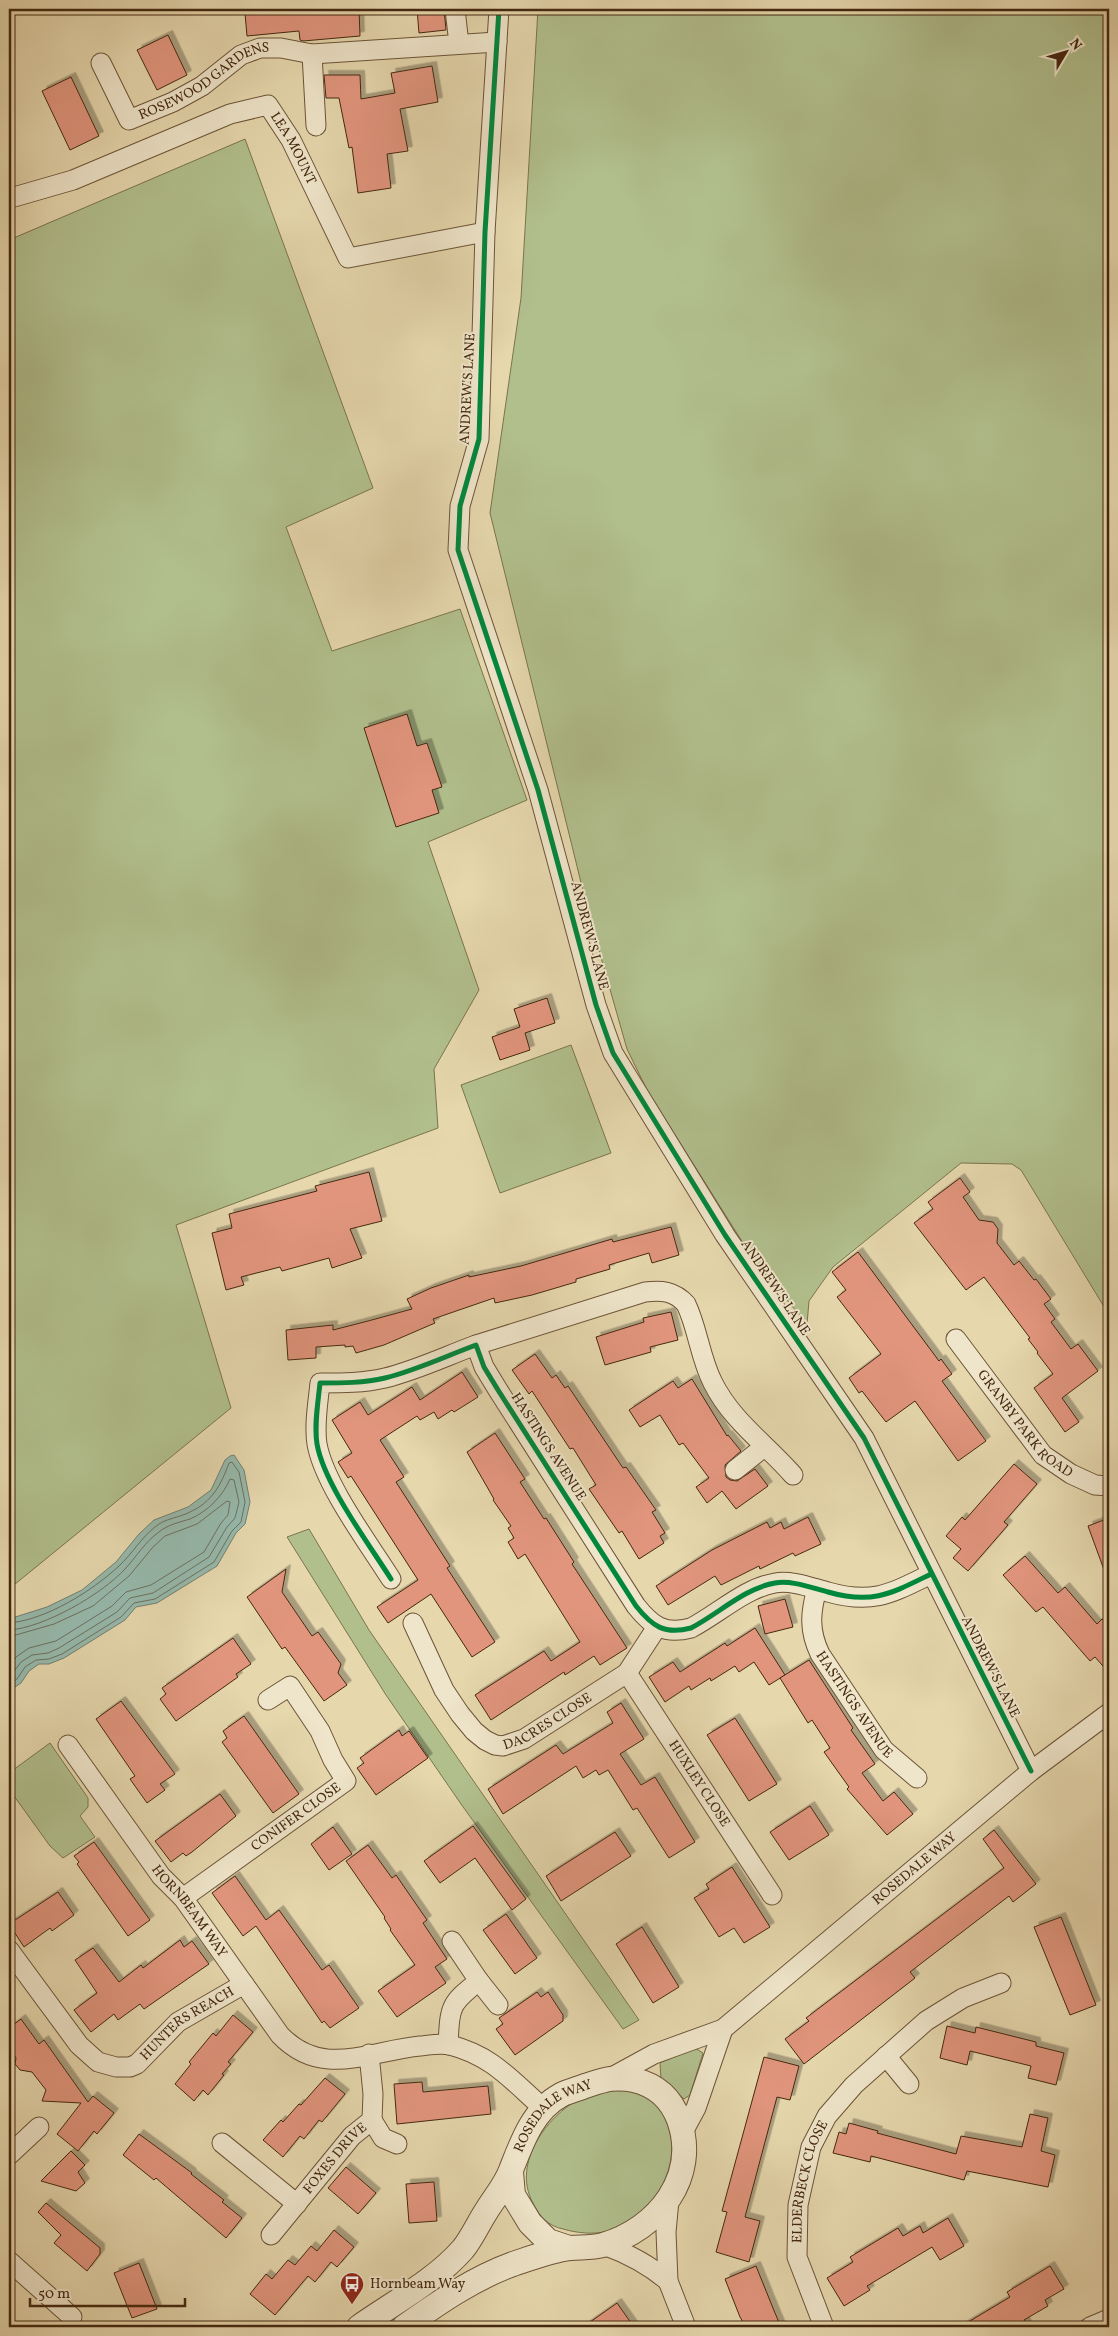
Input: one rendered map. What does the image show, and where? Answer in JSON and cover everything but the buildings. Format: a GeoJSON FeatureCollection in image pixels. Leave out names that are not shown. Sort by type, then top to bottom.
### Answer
{"type":"FeatureCollection","features":[{"type":"Feature","properties":{"kind":"street"},"geometry":{"type":"LineString","coordinates":[[455,9],[459,44]]}},
{"type":"Feature","properties":{"kind":"street","name":"ANDREW'S LANE"},"geometry":{"type":"LineString","coordinates":[[499,9],[485,232],[479,439],[460,506],[458,550],[538,790],[596,1004],[614,1053],[724,1235],[864,1438],[1031,1771]]}},
{"type":"Feature","properties":{"kind":"street","name":"ROSEWOOD GARDENS"},"geometry":{"type":"LineString","coordinates":[[101,63],[128,120],[172,102],[202,86],[229,63],[251,52],[270,47],[312,54],[497,42]]}},
{"type":"Feature","properties":{"kind":"street"},"geometry":{"type":"LineString","coordinates":[[312,54],[316,126]]}},
{"type":"Feature","properties":{"kind":"street","name":"LEA MOUNT"},"geometry":{"type":"LineString","coordinates":[[14,197],[73,180],[230,114],[268,106],[291,140],[348,258],[485,232]]}},
{"type":"Feature","properties":{"kind":"street"},"geometry":{"type":"LineString","coordinates":[[391,1579],[356,1524],[322,1464],[317,1444],[320,1383],[362,1382],[384,1379],[408,1372],[476,1345],[646,1292],[658,1290],[670,1292],[686,1304],[691,1314],[704,1363],[723,1401],[734,1416],[793,1475]]}},
{"type":"Feature","properties":{"kind":"street","name":"GRANBY PARK ROAD"},"geometry":{"type":"LineString","coordinates":[[956,1340],[1043,1455],[1071,1474],[1095,1484],[1109,1486]]}},
{"type":"Feature","properties":{"kind":"street","name":"HASTINGS AVENUE"},"geometry":{"type":"LineString","coordinates":[[476,1345],[484,1367],[498,1390],[636,1606],[657,1628]]}},
{"type":"Feature","properties":{"kind":"street"},"geometry":{"type":"LineString","coordinates":[[736,1470],[764,1447]]}},
{"type":"Feature","properties":{"kind":"street"},"geometry":{"type":"LineString","coordinates":[[657,1628],[681,1630],[691,1628],[751,1592],[776,1583],[789,1583],[864,1599],[879,1597],[931,1574]]}},
{"type":"Feature","properties":{"kind":"street","name":"HASTINGS AVENUE"},"geometry":{"type":"LineString","coordinates":[[817,1589],[810,1621],[815,1643],[820,1654],[884,1750],[917,1778]]}},
{"type":"Feature","properties":{"kind":"street","name":"DACRES CLOSE"},"geometry":{"type":"LineString","coordinates":[[413,1624],[444,1690],[460,1714],[474,1731],[495,1745],[513,1744],[524,1739],[627,1673],[657,1628]]}},
{"type":"Feature","properties":{"kind":"street","name":"HUXLEY CLOSE"},"geometry":{"type":"LineString","coordinates":[[627,1673],[772,1895]]}},
{"type":"Feature","properties":{"kind":"street","name":"CONIFER CLOSE"},"geometry":{"type":"LineString","coordinates":[[183,1898],[346,1781],[333,1760],[320,1731],[290,1686],[268,1700]]}},
{"type":"Feature","properties":{"kind":"street","name":"ROSEDALE WAY"},"geometry":{"type":"LineString","coordinates":[[359,2327],[434,2275],[463,2248],[511,2172],[517,2152],[531,2125],[543,2108],[561,2095],[612,2077],[654,2054],[723,2029],[1031,1771],[1109,1714]]}},
{"type":"Feature","properties":{"kind":"street","name":"HORNBEAM WAY"},"geometry":{"type":"LineString","coordinates":[[68,1745],[161,1876],[183,1898],[280,2035],[301,2052],[325,2060],[406,2047],[448,2045],[495,2064],[543,2108]]}},
{"type":"Feature","properties":{"kind":"street"},"geometry":{"type":"LineString","coordinates":[[452,1941],[498,2005]]}},
{"type":"Feature","properties":{"kind":"street","name":"HUNTERS REACH"},"geometry":{"type":"LineString","coordinates":[[9,1950],[79,2044],[98,2062],[116,2068],[130,2067],[137,2064],[178,2022],[244,1984]]}},
{"type":"Feature","properties":{"kind":"street"},"geometry":{"type":"LineString","coordinates":[[448,2045],[449,2020],[453,2005],[479,1981]]}},
{"type":"Feature","properties":{"kind":"street","name":"ELDERBECK CLOSE"},"geometry":{"type":"LineString","coordinates":[[824,2327],[797,2257],[798,2205],[810,2154],[827,2116],[854,2085],[926,2022],[945,2009],[977,1992],[1001,1983]]}},
{"type":"Feature","properties":{"kind":"street"},"geometry":{"type":"LineString","coordinates":[[683,2132],[696,2108],[723,2029]]}},
{"type":"Feature","properties":{"kind":"street","name":"FOXES DRIVE"},"geometry":{"type":"LineString","coordinates":[[271,2235],[352,2136],[372,2120],[373,2094],[369,2054]]}},
{"type":"Feature","properties":{"kind":"street"},"geometry":{"type":"LineString","coordinates":[[886,2056],[909,2084]]}},
{"type":"Feature","properties":{"kind":"street","name":"ROSEDALE WAY"},"geometry":{"type":"LineString","coordinates":[[404,2327],[445,2297],[511,2265],[569,2248],[604,2245],[632,2231],[653,2216],[668,2200],[677,2185],[685,2149],[683,2132],[671,2105],[664,2095],[643,2082],[612,2077]]}},
{"type":"Feature","properties":{"kind":"street"},"geometry":{"type":"LineString","coordinates":[[372,2120],[383,2138],[397,2144]]}},
{"type":"Feature","properties":{"kind":"street"},"geometry":{"type":"LineString","coordinates":[[9,2155],[39,2127]]}},
{"type":"Feature","properties":{"kind":"street","name":"FOXES DRIVE"},"geometry":{"type":"LineString","coordinates":[[222,2143],[298,2204]]}},
{"type":"Feature","properties":{"kind":"street","name":"ROSEDALE WAY"},"geometry":{"type":"LineString","coordinates":[[511,2172],[513,2195],[530,2223],[548,2241],[569,2248]]}},
{"type":"Feature","properties":{"kind":"street","name":"ROSEDALE WAY"},"geometry":{"type":"LineString","coordinates":[[668,2200],[666,2232],[668,2281],[686,2327]]}},
{"type":"Feature","properties":{"kind":"street","name":"ROSEDALE WAY"},"geometry":{"type":"LineString","coordinates":[[604,2245],[631,2254],[652,2267],[668,2281]]}},
{"type":"Feature","properties":{"kind":"street"},"geometry":{"type":"LineString","coordinates":[[9,2261],[72,2317]]}},
{"type":"Feature","properties":{"kind":"street"},"geometry":{"type":"LineString","coordinates":[[1090,2327],[1109,2319]]}},
{"type":"Feature","properties":{"kind":"green space"},"geometry":{"type":"Polygon","coordinates":[[[538,9],[1109,9],[1109,1315],[1021,1170],[1012,1164],[961,1163],[833,1267],[809,1301],[807,1324],[755,1262],[648,1092],[627,1049],[590,919],[490,513],[521,298],[538,9]]]}},
{"type":"Feature","properties":{"kind":"green space"},"geometry":{"type":"Polygon","coordinates":[[[245,139],[373,488],[286,527],[332,651],[460,609],[527,800],[428,842],[479,990],[434,1069],[438,1128],[176,1225],[231,1408],[9,1589],[9,240],[245,139]]]}},
{"type":"Feature","properties":{"kind":"green space"},"geometry":{"type":"Polygon","coordinates":[[[571,1045],[611,1153],[500,1193],[461,1085],[571,1045]]]}},
{"type":"Feature","properties":{"kind":"green space"},"geometry":{"type":"Polygon","coordinates":[[[309,1529],[369,1630],[639,2020],[623,2029],[461,1804],[386,1695],[287,1537],[309,1529]]]}},
{"type":"Feature","properties":{"kind":"green space"},"geometry":{"type":"Polygon","coordinates":[[[50,1743],[88,1798],[88,1807],[80,1816],[95,1837],[63,1858],[50,1846],[9,1789],[9,1773],[50,1743]]]}},
{"type":"Feature","properties":{"kind":"green space"},"geometry":{"type":"Polygon","coordinates":[[[695,2048],[703,2053],[690,2095],[684,2099],[661,2079],[660,2063],[695,2048]]]}},
{"type":"Feature","properties":{"kind":"green space"},"geometry":{"type":"Polygon","coordinates":[[[618,2089],[635,2092],[647,2097],[658,2105],[663,2113],[670,2131],[672,2147],[666,2178],[648,2205],[623,2225],[608,2231],[591,2233],[574,2232],[553,2226],[538,2212],[527,2188],[530,2156],[537,2141],[546,2127],[571,2104],[585,2096],[618,2089]]]}},
{"type":"Feature","properties":{"kind":"water"},"geometry":{"type":"Polygon","coordinates":[[[234,1455],[244,1470],[250,1502],[245,1524],[236,1533],[217,1566],[157,1603],[136,1607],[125,1620],[64,1658],[49,1664],[39,1664],[29,1671],[21,1683],[9,1691],[9,1619],[47,1607],[82,1590],[116,1562],[139,1534],[154,1520],[188,1507],[211,1490],[225,1460],[234,1455]]]}},
{"type":"Feature","properties":{"kind":"cycle path"},"geometry":{"type":"LineString","coordinates":[[499,9],[485,232],[479,439],[460,506],[458,550],[538,790],[596,1005],[613,1053],[725,1235],[864,1438],[1031,1771]]}},
{"type":"Feature","properties":{"kind":"cycle path"},"geometry":{"type":"LineString","coordinates":[[391,1579],[348,1513],[321,1460],[316,1429],[320,1383],[377,1380],[420,1367],[476,1345],[484,1367],[498,1390],[636,1606],[653,1624],[673,1630],[691,1628],[753,1590],[775,1583],[795,1583],[844,1596],[870,1597],[905,1587],[931,1574]]}},
{"type":"Feature","properties":{"kind":"place","name":"Hornbeam Way"},"geometry":{"type":"Point","coordinates":[352,2305]}}]}
